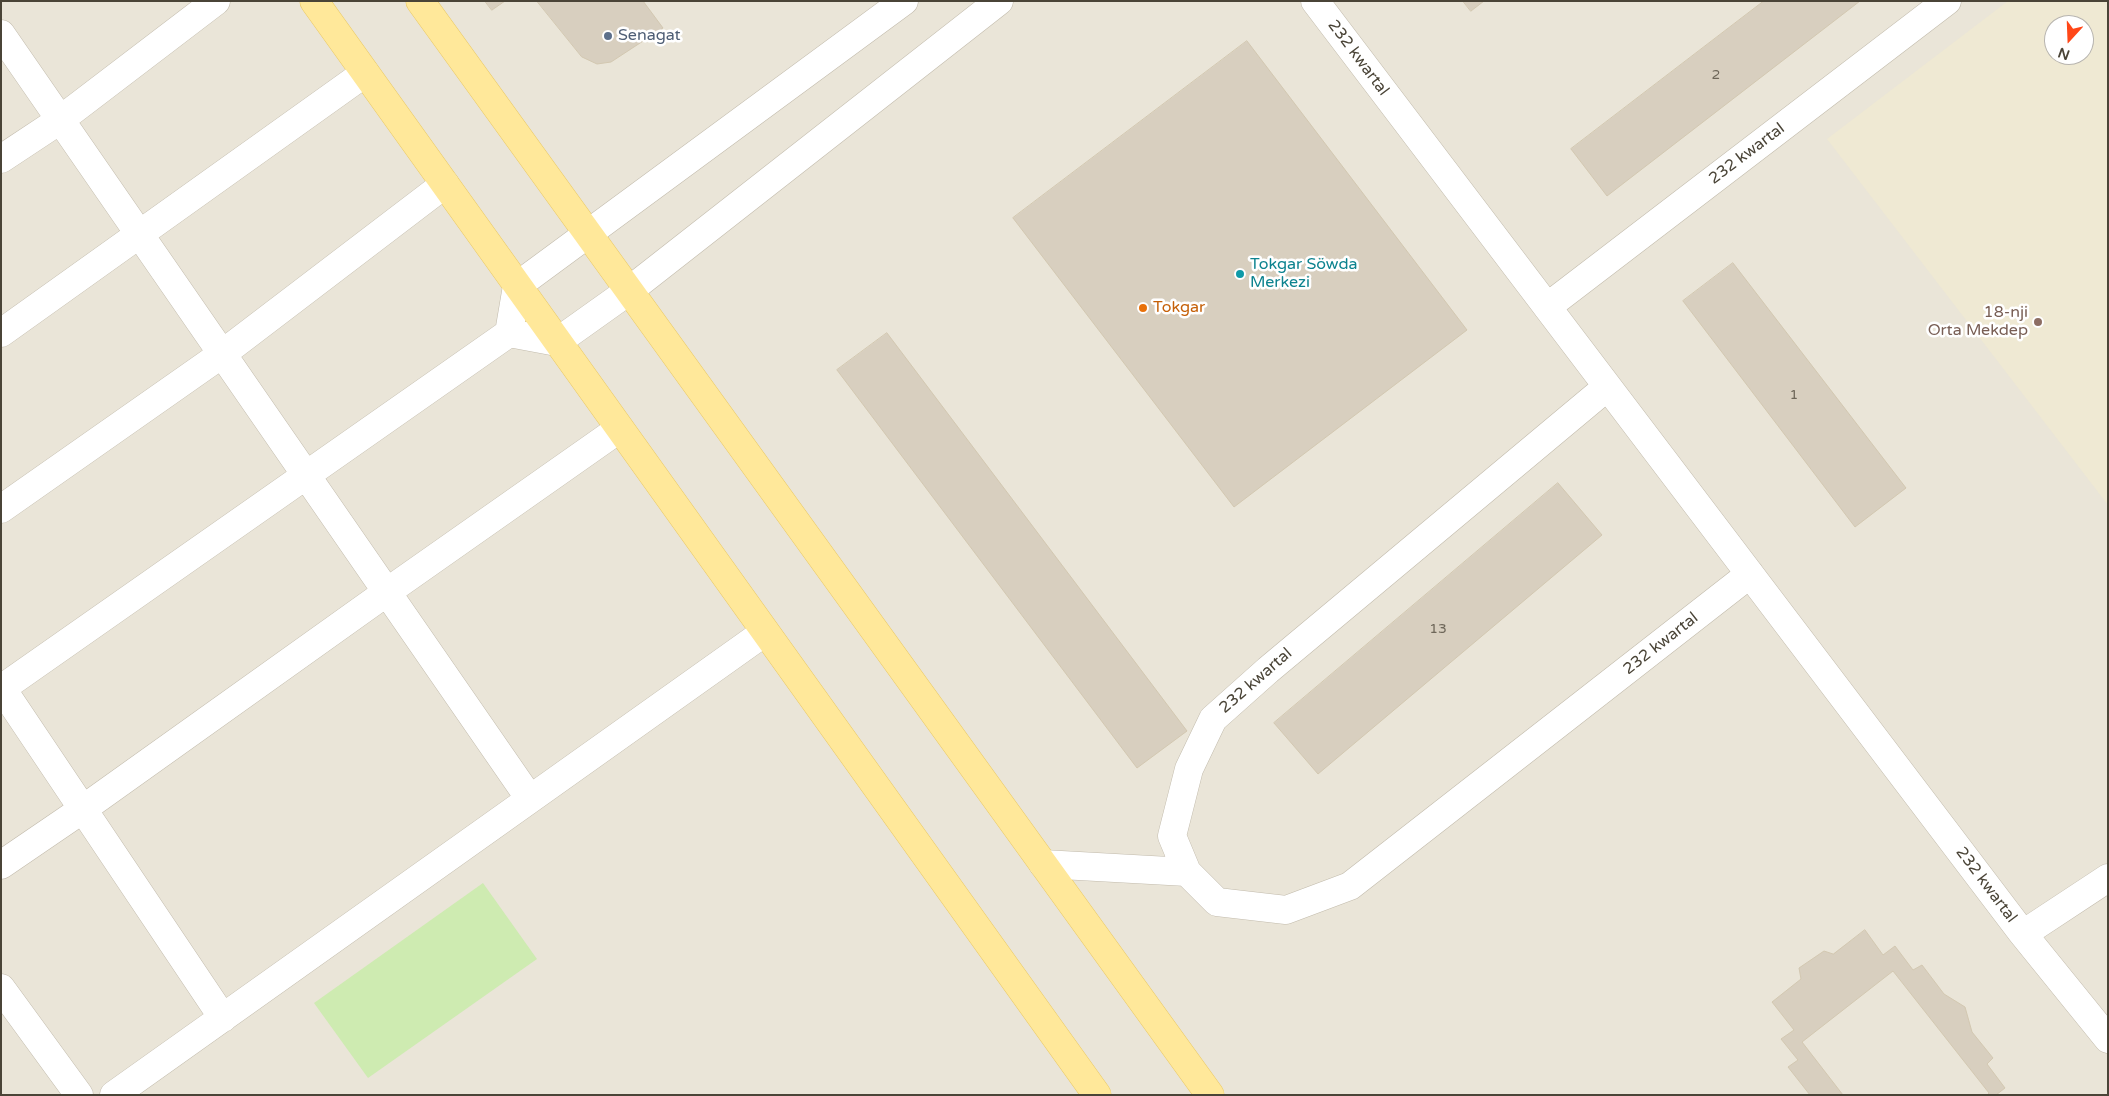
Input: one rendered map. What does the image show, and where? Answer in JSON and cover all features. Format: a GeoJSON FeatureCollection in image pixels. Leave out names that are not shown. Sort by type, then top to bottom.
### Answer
{"type":"FeatureCollection","features":[{"type":"Feature","properties":{"kind":"main road"},"geometry":{"type":"LineString","coordinates":[[314,1],[1097,1095]]}},
{"type":"Feature","properties":{"kind":"main road"},"geometry":{"type":"LineString","coordinates":[[420,1],[589,232],[1210,1095]]}},
{"type":"Feature","properties":{"kind":"street"},"geometry":{"type":"LineString","coordinates":[[1,159],[60,120],[216,1]]}},
{"type":"Feature","properties":{"kind":"street"},"geometry":{"type":"LineString","coordinates":[[510,334],[518,286],[904,1]]}},
{"type":"Feature","properties":{"kind":"street"},"geometry":{"type":"LineString","coordinates":[[223,1018],[2,688],[510,334],[557,342],[630,290],[999,1]]}},
{"type":"Feature","properties":{"kind":"street","name":"232 kwartal"},"geometry":{"type":"LineString","coordinates":[[1315,1],[2023,934],[2108,1040]]}},
{"type":"Feature","properties":{"kind":"street","name":"232 kwartal"},"geometry":{"type":"LineString","coordinates":[[1547,306],[1947,1]]}},
{"type":"Feature","properties":{"kind":"street"},"geometry":{"type":"LineString","coordinates":[[1,34],[530,799]]}},
{"type":"Feature","properties":{"kind":"street"},"geometry":{"type":"LineString","coordinates":[[1,333],[365,73]]}},
{"type":"Feature","properties":{"kind":"street"},"geometry":{"type":"LineString","coordinates":[[1,509],[222,354],[445,184]]}},
{"type":"Feature","properties":{"kind":"street","name":"232 kwartal"},"geometry":{"type":"LineString","coordinates":[[1607,386],[1268,670],[1213,719],[1189,769],[1172,836],[1187,872],[1217,902],[1286,910],[1350,886],[1750,574]]}},
{"type":"Feature","properties":{"kind":"street"},"geometry":{"type":"LineString","coordinates":[[1,865],[620,429]]}},
{"type":"Feature","properties":{"kind":"street"},"geometry":{"type":"LineString","coordinates":[[114,1095],[765,632]]}},
{"type":"Feature","properties":{"kind":"street"},"geometry":{"type":"LineString","coordinates":[[1044,864],[1187,872]]}},
{"type":"Feature","properties":{"kind":"street"},"geometry":{"type":"LineString","coordinates":[[2023,934],[2108,878]]}},
{"type":"Feature","properties":{"kind":"street"},"geometry":{"type":"LineString","coordinates":[[1,988],[79,1095]]}},
{"type":"Feature","properties":{"kind":"shaded area"},"geometry":{"type":"Polygon","coordinates":[[[1,1],[2108,1],[2108,1095],[1,1095],[1,1]]]}},
{"type":"Feature","properties":{"kind":"shaded area","name":"18-nji Orta Mekdep"},"geometry":{"type":"Polygon","coordinates":[[[2008,1],[2108,1],[2108,505],[1827,139],[2008,1]]]}},
{"type":"Feature","properties":{"kind":"green space"},"geometry":{"type":"Polygon","coordinates":[[[483,883],[537,959],[368,1078],[314,1003],[483,883]]]}},
{"type":"Feature","properties":{"kind":"building"},"geometry":{"type":"Polygon","coordinates":[[[485,1],[505,1],[492,10],[485,1]]]}},
{"type":"Feature","properties":{"kind":"building","name":"Senagat"},"geometry":{"type":"Polygon","coordinates":[[[537,1],[643,1],[663,28],[611,62],[597,64],[582,57],[537,1]]]}},
{"type":"Feature","properties":{"kind":"building"},"geometry":{"type":"Polygon","coordinates":[[[1463,1],[1484,1],[1471,11],[1463,1]]]}},
{"type":"Feature","properties":{"kind":"building"},"geometry":{"type":"Polygon","coordinates":[[[1764,1],[1860,1],[1607,196],[1571,149],[1764,1]]]}},
{"type":"Feature","properties":{"kind":"building","name":"Tokgar Söwda Merkezi"},"geometry":{"type":"Polygon","coordinates":[[[1247,41],[1467,330],[1234,507],[1013,218],[1247,41]]]}},
{"type":"Feature","properties":{"kind":"building"},"geometry":{"type":"Polygon","coordinates":[[[1733,263],[1906,488],[1855,527],[1683,301],[1733,263]]]}},
{"type":"Feature","properties":{"kind":"building"},"geometry":{"type":"Polygon","coordinates":[[[887,333],[1187,731],[1137,768],[837,370],[887,333]]]}},
{"type":"Feature","properties":{"kind":"building"},"geometry":{"type":"Polygon","coordinates":[[[1558,483],[1602,535],[1318,774],[1274,723],[1558,483]]]}},
{"type":"Feature","properties":{"kind":"building"},"geometry":{"type":"Polygon","coordinates":[[[1865,930],[1883,955],[1895,946],[1913,970],[1922,965],[1944,994],[1965,1007],[1972,1032],[1993,1058],[1987,1064],[2005,1088],[1996,1095],[1987,1095],[1989,1093],[1893,971],[1802,1042],[1843,1095],[1810,1095],[1788,1067],[1798,1060],[1781,1039],[1794,1030],[1772,1002],[1801,979],[1799,968],[1824,951],[1833,954],[1865,930]]]}},
{"type":"Feature","properties":{"kind":"place","name":"Senagat"},"geometry":{"type":"Point","coordinates":[608,36]}},
{"type":"Feature","properties":{"kind":"place","name":"Tokgar Söwda Merkezi"},"geometry":{"type":"Point","coordinates":[1240,274]}},
{"type":"Feature","properties":{"kind":"place","name":"Tokgar"},"geometry":{"type":"Point","coordinates":[1143,308]}},
{"type":"Feature","properties":{"kind":"place","name":"18-nji Orta Mekdep"},"geometry":{"type":"Point","coordinates":[2038,322]}}]}
